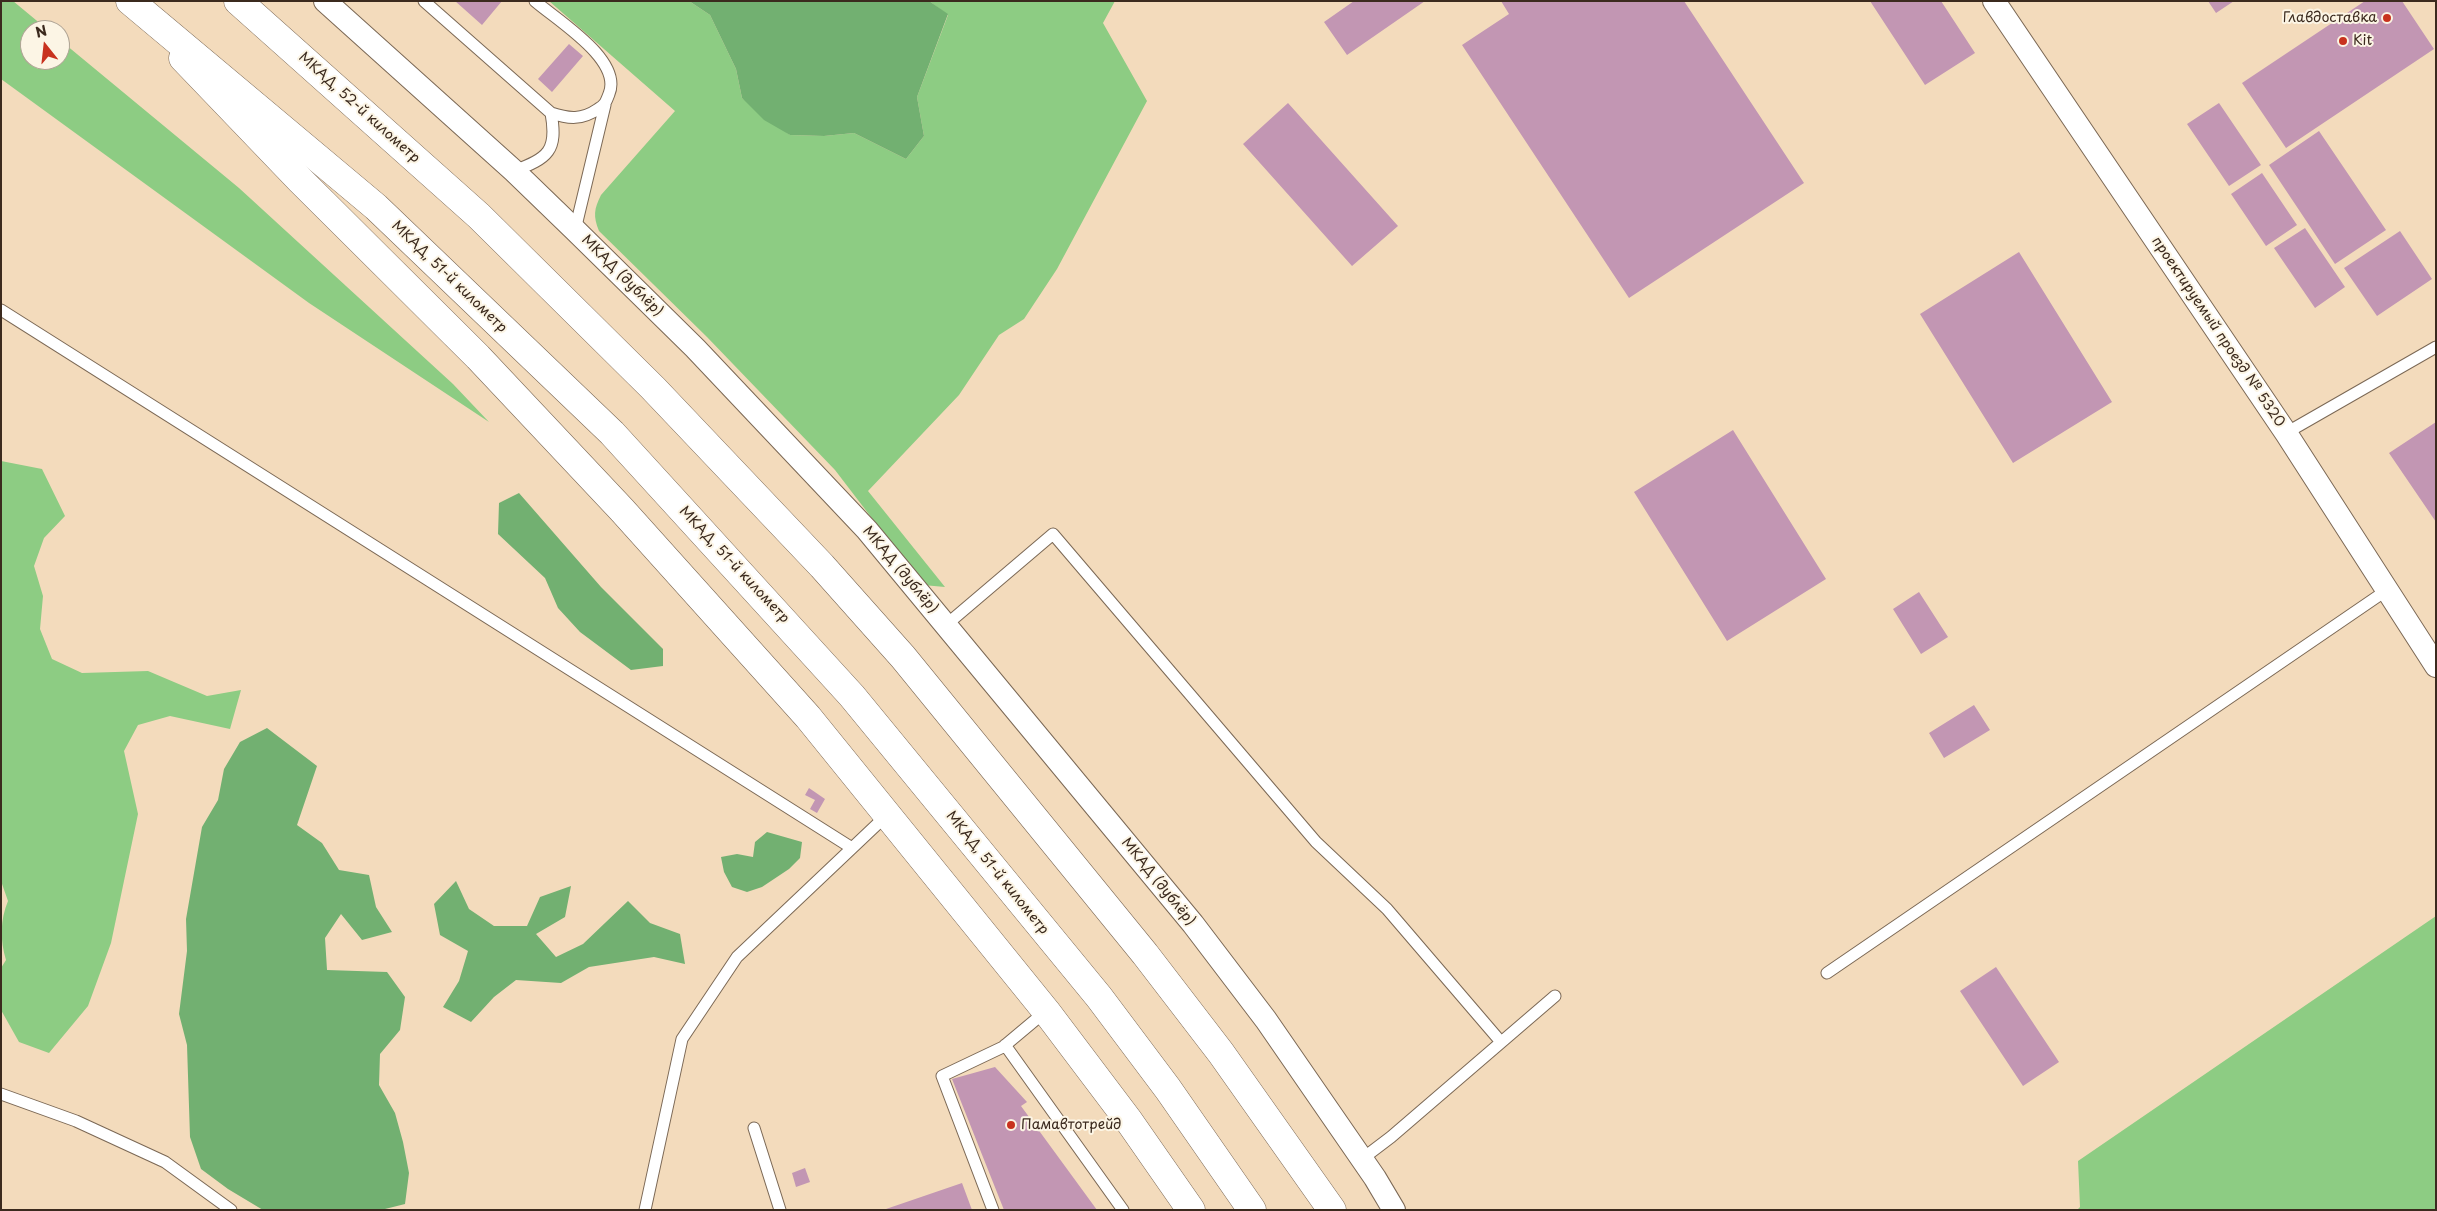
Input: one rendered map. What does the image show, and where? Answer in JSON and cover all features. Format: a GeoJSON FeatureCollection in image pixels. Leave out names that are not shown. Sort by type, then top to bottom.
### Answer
{"type":"FeatureCollection","features":[{"type":"Feature","properties":{"kind":"main road"},"geometry":{"type":"LineString","coordinates":[[129,1],[300,180],[478,357],[615,503],[808,717],[1046,1011],[1129,1121],[1192,1210]]}},
{"type":"Feature","properties":{"kind":"main road","name":"МКАД, 51-й километр"},"geometry":{"type":"LineString","coordinates":[[129,1],[376,207],[612,433],[852,696],[1099,997],[1168,1089],[1252,1210]]}},
{"type":"Feature","properties":{"kind":"main road","name":"МКАД, 52-й километр"},"geometry":{"type":"LineString","coordinates":[[238,1],[479,216],[653,388],[822,566],[903,657],[1145,954],[1221,1054],[1332,1210]]}},
{"type":"Feature","properties":{"kind":"street","name":"МКАД (дублёр)"},"geometry":{"type":"LineString","coordinates":[[325,1],[514,171],[575,230],[695,348],[867,530],[1194,924],[1266,1020],[1362,1159],[1394,1210]]}},
{"type":"Feature","properties":{"kind":"street","name":"проектируемый проезд № 5320"},"geometry":{"type":"LineString","coordinates":[[1994,1],[2286,433],[2436,666]]}},
{"type":"Feature","properties":{"kind":"lane"},"geometry":{"type":"LineString","coordinates":[[424,1],[552,113],[567,118],[586,117],[605,105]]}},
{"type":"Feature","properties":{"kind":"lane"},"geometry":{"type":"LineString","coordinates":[[535,1],[601,56],[610,71],[611,89],[605,105],[575,230]]}},
{"type":"Feature","properties":{"kind":"lane"},"geometry":{"type":"LineString","coordinates":[[514,171],[535,163],[549,151],[555,136],[552,113]]}},
{"type":"Feature","properties":{"kind":"lane"},"geometry":{"type":"LineString","coordinates":[[1,310],[852,848]]}},
{"type":"Feature","properties":{"kind":"lane"},"geometry":{"type":"LineString","coordinates":[[2286,433],[2436,347]]}},
{"type":"Feature","properties":{"kind":"lane"},"geometry":{"type":"LineString","coordinates":[[946,625],[1053,534],[1316,842],[1387,909],[1501,1042]]}},
{"type":"Feature","properties":{"kind":"lane"},"geometry":{"type":"LineString","coordinates":[[1827,973],[2387,590]]}},
{"type":"Feature","properties":{"kind":"lane"},"geometry":{"type":"LineString","coordinates":[[645,1210],[682,1039],[737,958],[888,814]]}},
{"type":"Feature","properties":{"kind":"lane"},"geometry":{"type":"LineString","coordinates":[[1362,1159],[1555,996]]}},
{"type":"Feature","properties":{"kind":"lane"},"geometry":{"type":"LineString","coordinates":[[992,1210],[942,1076],[1005,1045],[1046,1011]]}},
{"type":"Feature","properties":{"kind":"lane"},"geometry":{"type":"LineString","coordinates":[[1005,1045],[1123,1210]]}},
{"type":"Feature","properties":{"kind":"lane"},"geometry":{"type":"LineString","coordinates":[[1,1094],[76,1121],[165,1162],[231,1210]]}},
{"type":"Feature","properties":{"kind":"lane"},"geometry":{"type":"LineString","coordinates":[[754,1128],[780,1210]]}},
{"type":"Feature","properties":{"kind":"green space"},"geometry":{"type":"Polygon","coordinates":[[[1,1],[13,1],[36,20],[20,20],[20,70],[70,70],[70,48],[239,188],[453,384],[489,422],[309,303],[1,79],[1,1]]]}},
{"type":"Feature","properties":{"kind":"green space"},"geometry":{"type":"Polygon","coordinates":[[[549,1],[689,1],[710,15],[736,69],[742,98],[790,135],[824,136],[854,133],[906,159],[924,136],[917,97],[948,15],[929,1],[1115,1],[1103,23],[1147,101],[1057,269],[1024,319],[999,335],[959,395],[868,491],[945,587],[923,585],[835,470],[707,337],[599,231],[595,213],[601,195],[675,111],[549,1]]]}},
{"type":"Feature","properties":{"kind":"green space"},"geometry":{"type":"Polygon","coordinates":[[[689,1],[929,1],[948,14],[917,97],[924,136],[906,159],[854,133],[824,136],[790,135],[764,120],[742,98],[736,69],[710,15],[689,1]]]}},
{"type":"Feature","properties":{"kind":"green space"},"geometry":{"type":"Polygon","coordinates":[[[1,461],[42,469],[65,516],[44,538],[34,566],[43,596],[40,629],[52,659],[82,673],[148,671],[207,696],[241,690],[230,729],[170,716],[138,725],[124,751],[138,814],[111,943],[88,1006],[49,1053],[19,1042],[1,1010],[1,968],[6,960],[2,930],[3,915],[8,901],[1,881],[1,461]]]}},
{"type":"Feature","properties":{"kind":"green space"},"geometry":{"type":"Polygon","coordinates":[[[519,493],[601,587],[663,649],[663,666],[631,670],[580,632],[558,608],[545,578],[498,534],[499,503],[519,493]]]}},
{"type":"Feature","properties":{"kind":"green space"},"geometry":{"type":"Polygon","coordinates":[[[267,728],[317,766],[297,825],[322,843],[339,870],[369,875],[376,907],[392,932],[362,940],[341,914],[325,938],[327,970],[387,972],[405,997],[400,1030],[380,1054],[379,1085],[395,1113],[403,1142],[409,1173],[405,1204],[381,1210],[263,1210],[228,1189],[201,1169],[190,1137],[187,1045],[179,1014],[187,951],[186,919],[202,827],[218,800],[224,769],[240,742],[267,728]]]}},
{"type":"Feature","properties":{"kind":"green space"},"geometry":{"type":"Polygon","coordinates":[[[767,832],[802,842],[800,858],[789,869],[762,887],[747,892],[732,887],[724,872],[721,857],[737,854],[753,857],[755,842],[767,832]]]}},
{"type":"Feature","properties":{"kind":"green space"},"geometry":{"type":"Polygon","coordinates":[[[456,881],[469,909],[494,926],[527,926],[540,897],[571,886],[565,917],[536,934],[556,957],[583,944],[628,901],[650,923],[680,934],[685,964],[654,957],[589,967],[561,983],[516,980],[494,997],[471,1022],[443,1007],[459,981],[468,951],[440,935],[434,904],[456,881]]]}},
{"type":"Feature","properties":{"kind":"green space"},"geometry":{"type":"Polygon","coordinates":[[[2436,916],[2436,1210],[2077,1210],[2080,1207],[2078,1161],[2436,916]]]}},
{"type":"Feature","properties":{"kind":"building"},"geometry":{"type":"Polygon","coordinates":[[[455,1],[502,1],[482,25],[455,1]]]}},
{"type":"Feature","properties":{"kind":"building"},"geometry":{"type":"Polygon","coordinates":[[[1354,1],[1425,1],[1347,55],[1324,22],[1354,1]]]}},
{"type":"Feature","properties":{"kind":"building"},"geometry":{"type":"Polygon","coordinates":[[[1501,1],[1684,1],[1804,183],[1629,298],[1462,45],[1509,14],[1501,1]]]}},
{"type":"Feature","properties":{"kind":"building"},"geometry":{"type":"Polygon","coordinates":[[[1870,1],[1941,1],[1975,53],[1925,85],[1870,1]]]}},
{"type":"Feature","properties":{"kind":"building"},"geometry":{"type":"Polygon","coordinates":[[[2208,1],[2234,1],[2216,13],[2208,1]]]}},
{"type":"Feature","properties":{"kind":"building"},"geometry":{"type":"Polygon","coordinates":[[[2365,1],[2402,1],[2434,49],[2286,148],[2242,83],[2365,1]]]}},
{"type":"Feature","properties":{"kind":"building"},"geometry":{"type":"Polygon","coordinates":[[[569,44],[583,56],[552,92],[538,79],[569,44]]]}},
{"type":"Feature","properties":{"kind":"building"},"geometry":{"type":"Polygon","coordinates":[[[1288,103],[1398,226],[1352,266],[1243,144],[1288,103]]]}},
{"type":"Feature","properties":{"kind":"building"},"geometry":{"type":"Polygon","coordinates":[[[2219,103],[2261,165],[2229,186],[2187,124],[2219,103]]]}},
{"type":"Feature","properties":{"kind":"building"},"geometry":{"type":"Polygon","coordinates":[[[2319,131],[2386,230],[2335,264],[2269,165],[2319,131]]]}},
{"type":"Feature","properties":{"kind":"building"},"geometry":{"type":"Polygon","coordinates":[[[2262,173],[2297,225],[2266,246],[2231,194],[2262,173]]]}},
{"type":"Feature","properties":{"kind":"building"},"geometry":{"type":"Polygon","coordinates":[[[2305,228],[2345,287],[2315,308],[2274,248],[2305,228]]]}},
{"type":"Feature","properties":{"kind":"building"},"geometry":{"type":"Polygon","coordinates":[[[2400,231],[2432,279],[2377,316],[2344,268],[2400,231]]]}},
{"type":"Feature","properties":{"kind":"building"},"geometry":{"type":"Polygon","coordinates":[[[2019,252],[2112,402],[2013,463],[1920,314],[2019,252]]]}},
{"type":"Feature","properties":{"kind":"building"},"geometry":{"type":"Polygon","coordinates":[[[2436,422],[2436,522],[2389,453],[2436,422]]]}},
{"type":"Feature","properties":{"kind":"building"},"geometry":{"type":"Polygon","coordinates":[[[1733,430],[1826,579],[1727,641],[1634,492],[1733,430]]]}},
{"type":"Feature","properties":{"kind":"building"},"geometry":{"type":"Polygon","coordinates":[[[1919,592],[1948,637],[1921,654],[1893,609],[1919,592]]]}},
{"type":"Feature","properties":{"kind":"building"},"geometry":{"type":"Polygon","coordinates":[[[1974,705],[1990,730],[1944,758],[1929,733],[1974,705]]]}},
{"type":"Feature","properties":{"kind":"building"},"geometry":{"type":"Polygon","coordinates":[[[809,788],[825,799],[817,813],[810,809],[815,800],[805,795],[809,788]]]}},
{"type":"Feature","properties":{"kind":"building"},"geometry":{"type":"Polygon","coordinates":[[[1996,967],[2059,1062],[2023,1086],[1960,991],[1996,967]]]}},
{"type":"Feature","properties":{"kind":"building"},"geometry":{"type":"Polygon","coordinates":[[[995,1067],[1027,1102],[1021,1106],[1097,1210],[1004,1210],[952,1079],[995,1067]]]}},
{"type":"Feature","properties":{"kind":"building"},"geometry":{"type":"Polygon","coordinates":[[[805,1168],[810,1182],[796,1187],[792,1173],[805,1168]]]}},
{"type":"Feature","properties":{"kind":"building"},"geometry":{"type":"Polygon","coordinates":[[[962,1183],[972,1210],[886,1210],[886,1209],[962,1183]]]}},
{"type":"Feature","properties":{"kind":"place","name":"Главдоставка"},"geometry":{"type":"Point","coordinates":[2387,18]}},
{"type":"Feature","properties":{"kind":"place","name":"Kit"},"geometry":{"type":"Point","coordinates":[2343,41]}},
{"type":"Feature","properties":{"kind":"place","name":"Памавтотрейд"},"geometry":{"type":"Point","coordinates":[1011,1125]}}]}
